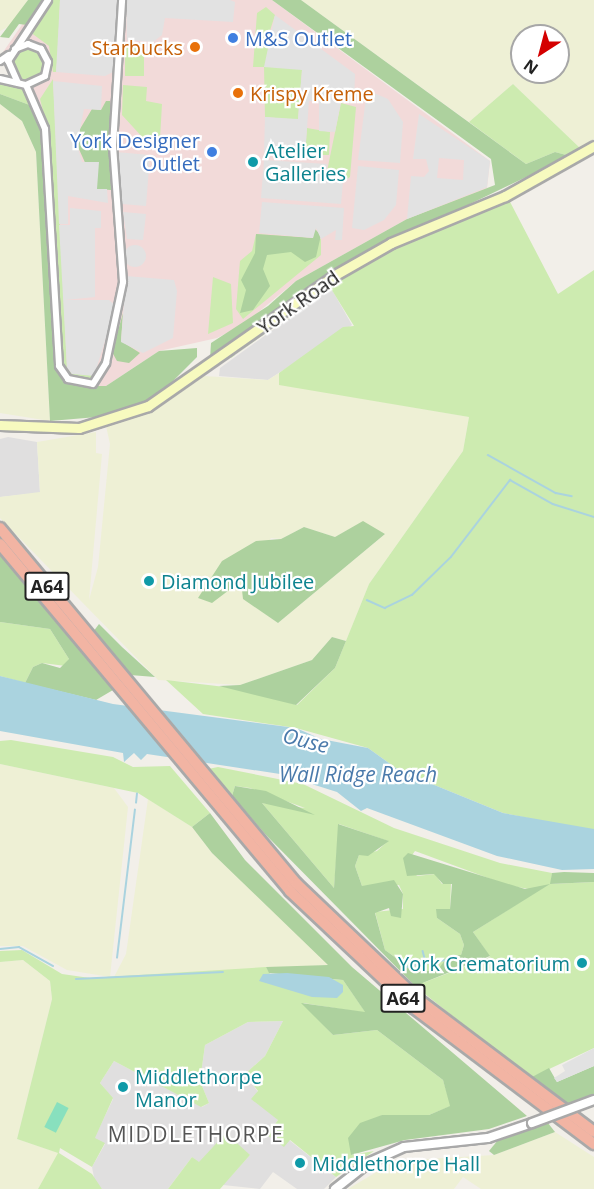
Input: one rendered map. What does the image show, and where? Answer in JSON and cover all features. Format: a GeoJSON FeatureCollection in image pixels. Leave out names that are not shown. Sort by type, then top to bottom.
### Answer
{"type":"FeatureCollection","features":[{"type":"Feature","properties":{"kind":"highway","name":"A64"},"geometry":{"type":"LineString","coordinates":[[0,528],[91,648]]}},
{"type":"Feature","properties":{"kind":"highway","name":"A64"},"geometry":{"type":"LineString","coordinates":[[0,544],[91,648],[298,899],[414,1008],[594,1144]]}},
{"type":"Feature","properties":{"kind":"highway","name":"A64"},"geometry":{"type":"LineString","coordinates":[[237,825],[353,941],[419,1000],[594,1132]]}},
{"type":"Feature","properties":{"kind":"main road","name":"York Road"},"geometry":{"type":"LineString","coordinates":[[0,425],[79,428],[148,406],[335,274],[391,243],[505,196],[594,146]]}},
{"type":"Feature","properties":{"kind":"street"},"geometry":{"type":"LineString","coordinates":[[18,83],[7,67],[12,52],[48,0]]}},
{"type":"Feature","properties":{"kind":"street"},"geometry":{"type":"LineString","coordinates":[[27,85],[45,129],[60,366],[68,379],[93,384],[106,363],[123,282],[113,153],[122,0]]}},
{"type":"Feature","properties":{"kind":"street"},"geometry":{"type":"LineString","coordinates":[[0,61],[28,44],[46,55],[45,76],[27,85],[0,79]]}},
{"type":"Feature","properties":{"kind":"street"},"geometry":{"type":"LineString","coordinates":[[335,1189],[368,1163],[404,1147],[488,1138],[594,1100]]}},
{"type":"Feature","properties":{"kind":"shaded area"},"geometry":{"type":"Polygon","coordinates":[[[39,0],[272,0],[490,161],[487,188],[407,219],[296,281],[243,325],[217,338],[159,351],[106,386],[76,386],[58,374],[55,360],[41,130],[35,107],[1,55],[39,0]]]}},
{"type":"Feature","properties":{"kind":"shaded area"},"geometry":{"type":"Polygon","coordinates":[[[60,0],[118,0],[113,72],[105,76],[56,72],[60,0]]]}},
{"type":"Feature","properties":{"kind":"shaded area"},"geometry":{"type":"Polygon","coordinates":[[[126,0],[230,0],[235,2],[233,22],[165,18],[162,35],[153,42],[127,40],[126,0]]]}},
{"type":"Feature","properties":{"kind":"shaded area"},"geometry":{"type":"Polygon","coordinates":[[[275,15],[355,74],[354,103],[341,102],[335,132],[319,131],[319,101],[309,101],[305,155],[264,152],[265,117],[298,119],[302,70],[264,67],[275,15]]]}},
{"type":"Feature","properties":{"kind":"shaded area"},"geometry":{"type":"Polygon","coordinates":[[[53,81],[102,86],[101,110],[84,109],[77,145],[82,162],[99,162],[97,189],[107,189],[108,203],[68,196],[68,224],[59,224],[53,81]]]}},
{"type":"Feature","properties":{"kind":"shaded area"},"geometry":{"type":"Polygon","coordinates":[[[367,90],[388,99],[403,122],[400,163],[358,160],[367,90]]]}},
{"type":"Feature","properties":{"kind":"shaded area"},"geometry":{"type":"Polygon","coordinates":[[[419,114],[490,161],[487,187],[407,219],[411,176],[424,177],[429,171],[426,159],[413,159],[419,114]],[[439,158],[437,178],[463,180],[464,160],[439,158]]]}},
{"type":"Feature","properties":{"kind":"shaded area"},"geometry":{"type":"Polygon","coordinates":[[[116,152],[150,155],[146,206],[122,204],[116,152]]]}},
{"type":"Feature","properties":{"kind":"shaded area"},"geometry":{"type":"Polygon","coordinates":[[[264,160],[327,164],[325,181],[343,182],[341,204],[261,198],[264,160]]]}},
{"type":"Feature","properties":{"kind":"shaded area"},"geometry":{"type":"Polygon","coordinates":[[[358,166],[399,170],[396,205],[384,220],[364,230],[352,228],[358,166]]]}},
{"type":"Feature","properties":{"kind":"shaded area"},"geometry":{"type":"Polygon","coordinates":[[[262,202],[344,208],[342,240],[335,240],[336,230],[321,239],[316,228],[313,238],[259,233],[262,202]]]}},
{"type":"Feature","properties":{"kind":"shaded area"},"geometry":{"type":"Polygon","coordinates":[[[70,208],[101,211],[101,228],[95,228],[95,297],[65,300],[109,300],[116,306],[94,376],[72,374],[67,368],[59,225],[70,225],[70,208]]]}},
{"type":"Feature","properties":{"kind":"shaded area"},"geometry":{"type":"Polygon","coordinates":[[[123,212],[146,214],[143,240],[127,239],[123,212]]]}},
{"type":"Feature","properties":{"kind":"shaded area"},"geometry":{"type":"Polygon","coordinates":[[[135,245],[143,248],[146,256],[143,264],[135,267],[127,264],[124,256],[127,248],[135,245]]]}},
{"type":"Feature","properties":{"kind":"shaded area"},"geometry":{"type":"Polygon","coordinates":[[[126,276],[174,280],[177,291],[173,338],[143,353],[121,342],[126,276]]]}},
{"type":"Feature","properties":{"kind":"shaded area"},"geometry":{"type":"Polygon","coordinates":[[[331,288],[352,325],[268,380],[219,376],[220,368],[331,288]]]}},
{"type":"Feature","properties":{"kind":"shaded area"},"geometry":{"type":"Polygon","coordinates":[[[8,437],[37,442],[40,493],[0,497],[0,439],[8,437]]]}},
{"type":"Feature","properties":{"kind":"shaded area"},"geometry":{"type":"Polygon","coordinates":[[[283,1021],[265,1056],[245,1074],[278,1120],[268,1134],[289,1140],[336,1177],[324,1189],[297,1189],[273,1172],[260,1189],[223,1185],[250,1155],[199,1163],[192,1157],[168,1189],[102,1189],[95,1183],[92,1167],[105,1144],[94,1139],[113,1099],[100,1083],[114,1061],[202,1107],[209,1103],[200,1081],[205,1045],[248,1022],[283,1021]]]}},
{"type":"Feature","properties":{"kind":"shaded area"},"geometry":{"type":"Polygon","coordinates":[[[594,1048],[594,1066],[557,1082],[554,1078],[565,1071],[562,1065],[594,1048]]]}},
{"type":"Feature","properties":{"kind":"green space"},"geometry":{"type":"Polygon","coordinates":[[[0,0],[28,0],[12,25],[0,31],[0,0]]]}},
{"type":"Feature","properties":{"kind":"green space"},"geometry":{"type":"Polygon","coordinates":[[[28,0],[43,0],[27,25],[19,24],[9,38],[0,37],[28,0]]]}},
{"type":"Feature","properties":{"kind":"green space"},"geometry":{"type":"Polygon","coordinates":[[[52,0],[60,0],[56,72],[53,72],[49,46],[30,32],[52,0]]]}},
{"type":"Feature","properties":{"kind":"green space"},"geometry":{"type":"Polygon","coordinates":[[[272,0],[301,0],[526,164],[555,152],[570,156],[351,261],[210,359],[211,343],[268,306],[296,281],[407,219],[495,185],[491,159],[272,0]]]}},
{"type":"Feature","properties":{"kind":"green space"},"geometry":{"type":"Polygon","coordinates":[[[301,0],[594,0],[594,139],[580,148],[513,84],[469,122],[301,0]]]}},
{"type":"Feature","properties":{"kind":"green space"},"geometry":{"type":"Polygon","coordinates":[[[266,7],[275,15],[267,40],[302,70],[298,120],[265,117],[264,67],[253,67],[257,13],[266,7]]]}},
{"type":"Feature","properties":{"kind":"green space"},"geometry":{"type":"Polygon","coordinates":[[[125,43],[144,43],[144,76],[125,76],[125,43]]]}},
{"type":"Feature","properties":{"kind":"green space"},"geometry":{"type":"Polygon","coordinates":[[[28,48],[40,52],[44,64],[40,76],[28,80],[16,76],[12,64],[16,52],[28,48]]]}},
{"type":"Feature","properties":{"kind":"green space"},"geometry":{"type":"Polygon","coordinates":[[[53,79],[67,368],[72,374],[100,374],[91,380],[73,378],[62,362],[47,127],[40,99],[53,79]]]}},
{"type":"Feature","properties":{"kind":"green space"},"geometry":{"type":"Polygon","coordinates":[[[0,82],[27,91],[35,107],[0,94],[0,82]]]}},
{"type":"Feature","properties":{"kind":"green space"},"geometry":{"type":"Polygon","coordinates":[[[513,84],[580,148],[570,156],[555,152],[526,164],[469,122],[513,84]]]}},
{"type":"Feature","properties":{"kind":"green space"},"geometry":{"type":"Polygon","coordinates":[[[123,85],[147,87],[146,101],[162,104],[160,139],[144,139],[122,115],[123,85]]]}},
{"type":"Feature","properties":{"kind":"green space"},"geometry":{"type":"Polygon","coordinates":[[[0,94],[35,107],[41,130],[58,374],[76,386],[106,386],[159,351],[197,348],[197,357],[158,396],[109,416],[50,421],[36,152],[22,121],[0,104],[0,94]]]}},
{"type":"Feature","properties":{"kind":"green space"},"geometry":{"type":"Polygon","coordinates":[[[106,101],[110,101],[111,190],[97,189],[78,147],[80,129],[92,109],[101,110],[106,101]]]}},
{"type":"Feature","properties":{"kind":"green space"},"geometry":{"type":"Polygon","coordinates":[[[341,103],[356,107],[350,177],[343,182],[325,181],[341,103]]]}},
{"type":"Feature","properties":{"kind":"green space"},"geometry":{"type":"Polygon","coordinates":[[[0,104],[22,121],[36,152],[50,421],[0,413],[0,104]]]}},
{"type":"Feature","properties":{"kind":"green space"},"geometry":{"type":"Polygon","coordinates":[[[307,128],[330,132],[329,155],[305,155],[307,128]]]}},
{"type":"Feature","properties":{"kind":"green space"},"geometry":{"type":"Polygon","coordinates":[[[508,198],[558,294],[594,270],[594,829],[588,830],[503,813],[400,771],[368,748],[296,728],[203,714],[166,680],[242,689],[297,705],[335,668],[369,584],[463,451],[469,417],[279,385],[279,373],[343,327],[354,326],[330,287],[231,358],[228,354],[235,355],[362,262],[508,198]]]}},
{"type":"Feature","properties":{"kind":"green space"},"geometry":{"type":"Polygon","coordinates":[[[314,228],[321,235],[316,257],[305,262],[291,252],[267,255],[263,269],[270,286],[253,310],[240,313],[246,290],[241,280],[255,253],[256,234],[313,238],[314,228]]]}},
{"type":"Feature","properties":{"kind":"green space"},"geometry":{"type":"Polygon","coordinates":[[[256,234],[321,239],[321,255],[243,319],[236,309],[240,261],[252,251],[256,234]]]}},
{"type":"Feature","properties":{"kind":"green space"},"geometry":{"type":"Polygon","coordinates":[[[213,277],[231,284],[233,323],[208,334],[213,277]]]}},
{"type":"Feature","properties":{"kind":"green space"},"geometry":{"type":"Polygon","coordinates":[[[123,313],[121,341],[140,353],[129,363],[117,361],[112,352],[123,313]]]}},
{"type":"Feature","properties":{"kind":"green space"},"geometry":{"type":"Polygon","coordinates":[[[279,373],[279,384],[469,417],[463,451],[369,584],[346,641],[332,637],[312,660],[240,685],[158,680],[0,518],[0,497],[40,492],[37,442],[96,432],[96,453],[102,454],[89,600],[98,567],[110,444],[106,426],[172,398],[204,376],[268,380],[279,373]],[[355,526],[335,537],[304,527],[281,539],[271,538],[241,581],[244,599],[278,623],[385,534],[355,526]]]}},
{"type":"Feature","properties":{"kind":"green space"},"geometry":{"type":"Polygon","coordinates":[[[363,521],[385,534],[278,623],[243,599],[241,581],[212,603],[198,598],[222,561],[256,541],[281,539],[304,527],[335,537],[363,521]]]}},
{"type":"Feature","properties":{"kind":"green space"},"geometry":{"type":"Polygon","coordinates":[[[0,554],[61,624],[113,690],[96,700],[25,683],[33,667],[42,663],[60,668],[69,659],[50,629],[0,622],[0,554]]]}},
{"type":"Feature","properties":{"kind":"green space"},"geometry":{"type":"Polygon","coordinates":[[[0,622],[50,629],[69,659],[66,666],[42,663],[33,667],[25,683],[0,676],[0,622]]]}},
{"type":"Feature","properties":{"kind":"green space"},"geometry":{"type":"Polygon","coordinates":[[[99,624],[155,677],[130,675],[93,632],[99,624]]]}},
{"type":"Feature","properties":{"kind":"green space"},"geometry":{"type":"Polygon","coordinates":[[[332,637],[346,641],[335,668],[296,705],[219,686],[240,685],[312,660],[332,637]]]}},
{"type":"Feature","properties":{"kind":"green space"},"geometry":{"type":"Polygon","coordinates":[[[11,740],[113,757],[133,767],[170,766],[210,813],[192,827],[138,793],[0,764],[0,741],[11,740]]]}},
{"type":"Feature","properties":{"kind":"green space"},"geometry":{"type":"Polygon","coordinates":[[[0,764],[114,788],[128,807],[110,977],[67,970],[23,946],[0,946],[0,764]]]}},
{"type":"Feature","properties":{"kind":"green space"},"geometry":{"type":"Polygon","coordinates":[[[218,767],[303,784],[394,828],[500,863],[552,873],[551,884],[594,882],[594,1048],[530,1078],[415,986],[490,957],[473,932],[547,885],[534,890],[507,885],[415,851],[407,862],[417,876],[435,874],[442,884],[451,883],[450,910],[437,918],[460,934],[464,945],[461,955],[437,971],[414,971],[385,950],[375,912],[403,909],[403,894],[399,885],[362,886],[355,866],[359,855],[377,851],[388,841],[339,824],[334,888],[262,803],[305,808],[250,788],[235,786],[232,796],[208,769],[218,767]]]}},
{"type":"Feature","properties":{"kind":"green space"},"geometry":{"type":"Polygon","coordinates":[[[235,786],[266,791],[315,815],[262,803],[334,888],[338,824],[389,841],[368,856],[359,855],[355,866],[362,886],[394,880],[403,894],[401,918],[391,916],[389,908],[375,913],[385,950],[414,971],[437,971],[448,956],[461,955],[464,945],[460,934],[437,918],[436,909],[450,909],[452,884],[443,884],[434,874],[407,876],[403,858],[408,853],[525,889],[550,884],[473,932],[490,956],[415,986],[266,835],[232,796],[235,786]]]}},
{"type":"Feature","properties":{"kind":"green space"},"geometry":{"type":"Polygon","coordinates":[[[148,799],[192,827],[212,853],[329,965],[114,977],[126,954],[148,799]]]}},
{"type":"Feature","properties":{"kind":"green space"},"geometry":{"type":"Polygon","coordinates":[[[210,813],[245,860],[352,967],[527,1116],[489,1129],[405,1140],[351,1155],[348,1138],[360,1123],[382,1115],[429,1115],[450,1106],[443,1080],[377,1030],[333,1035],[301,1003],[365,1012],[343,980],[269,973],[266,967],[328,965],[212,853],[192,827],[210,813]]]}},
{"type":"Feature","properties":{"kind":"green space"},"geometry":{"type":"Polygon","coordinates":[[[552,873],[594,873],[594,882],[550,884],[552,873]]]}},
{"type":"Feature","properties":{"kind":"green space"},"geometry":{"type":"Polygon","coordinates":[[[22,950],[62,974],[90,978],[266,967],[270,974],[343,980],[366,1013],[303,1003],[333,1035],[377,1030],[443,1080],[451,1106],[429,1115],[382,1115],[351,1155],[374,1151],[336,1177],[290,1140],[284,1147],[267,1135],[278,1120],[251,1099],[258,1091],[245,1074],[265,1056],[283,1021],[248,1022],[205,1045],[200,1081],[209,1103],[201,1107],[114,1061],[100,1083],[113,1098],[95,1138],[105,1143],[92,1167],[60,1148],[59,1153],[92,1174],[102,1189],[38,1189],[58,1153],[17,1139],[52,999],[50,981],[23,960],[0,962],[0,951],[22,950]]]}},
{"type":"Feature","properties":{"kind":"green space"},"geometry":{"type":"Polygon","coordinates":[[[23,960],[50,981],[52,999],[17,1139],[59,1153],[38,1189],[0,1189],[0,962],[23,960]]]}},
{"type":"Feature","properties":{"kind":"green space"},"geometry":{"type":"Polygon","coordinates":[[[594,1066],[594,1096],[572,1103],[563,1103],[530,1078],[549,1068],[557,1082],[594,1066]]]}},
{"type":"Feature","properties":{"kind":"green space"},"geometry":{"type":"Polygon","coordinates":[[[57,1102],[69,1108],[56,1133],[44,1127],[57,1102]]]}},
{"type":"Feature","properties":{"kind":"green space"},"geometry":{"type":"Polygon","coordinates":[[[548,1123],[555,1132],[494,1155],[489,1151],[498,1140],[548,1123]]]}},
{"type":"Feature","properties":{"kind":"green space"},"geometry":{"type":"Polygon","coordinates":[[[555,1132],[594,1157],[594,1189],[481,1189],[463,1177],[454,1189],[348,1189],[395,1161],[494,1155],[555,1132]]]}},
{"type":"Feature","properties":{"kind":"green space"},"geometry":{"type":"Polygon","coordinates":[[[226,1133],[250,1155],[220,1189],[168,1189],[192,1157],[199,1162],[226,1133]]]}},
{"type":"Feature","properties":{"kind":"water","name":"Wall Ridge Reach"},"geometry":{"type":"Polygon","coordinates":[[[0,676],[113,704],[296,728],[321,739],[368,748],[400,771],[503,813],[594,829],[594,869],[562,870],[497,856],[367,808],[361,811],[337,792],[280,774],[147,754],[141,760],[134,753],[124,762],[123,753],[0,731],[0,676]]]}},
{"type":"Feature","properties":{"kind":"water"},"geometry":{"type":"Polygon","coordinates":[[[287,973],[329,977],[343,985],[343,992],[337,998],[312,997],[259,981],[263,974],[287,973]]]}},
{"type":"Feature","properties":{"kind":"waterway"},"geometry":{"type":"LineString","coordinates":[[488,455],[556,493],[572,496]]}},
{"type":"Feature","properties":{"kind":"waterway"},"geometry":{"type":"LineString","coordinates":[[367,600],[385,608],[412,595],[451,557],[510,480],[553,504],[594,517]]}},
{"type":"Feature","properties":{"kind":"waterway"},"geometry":{"type":"LineString","coordinates":[[136,803],[137,794]]}},
{"type":"Feature","properties":{"kind":"waterway"},"geometry":{"type":"LineString","coordinates":[[117,958],[135,810]]}},
{"type":"Feature","properties":{"kind":"waterway"},"geometry":{"type":"LineString","coordinates":[[0,949],[19,947],[53,966]]}},
{"type":"Feature","properties":{"kind":"waterway"},"geometry":{"type":"LineString","coordinates":[[423,951],[426,962]]}},
{"type":"Feature","properties":{"kind":"waterway"},"geometry":{"type":"LineString","coordinates":[[406,967],[446,960]]}},
{"type":"Feature","properties":{"kind":"waterway"},"geometry":{"type":"LineString","coordinates":[[76,979],[223,972]]}},
{"type":"Feature","properties":{"kind":"place","name":"M&S Outlet"},"geometry":{"type":"Point","coordinates":[233,38]}},
{"type":"Feature","properties":{"kind":"place","name":"Starbucks"},"geometry":{"type":"Point","coordinates":[195,47]}},
{"type":"Feature","properties":{"kind":"place","name":"Krispy Kreme"},"geometry":{"type":"Point","coordinates":[238,93]}},
{"type":"Feature","properties":{"kind":"place","name":"York Designer Outlet"},"geometry":{"type":"Point","coordinates":[212,152]}},
{"type":"Feature","properties":{"kind":"place","name":"Atelier Galleries"},"geometry":{"type":"Point","coordinates":[253,162]}},
{"type":"Feature","properties":{"kind":"place","name":"Diamond Jubilee"},"geometry":{"type":"Point","coordinates":[149,581]}},
{"type":"Feature","properties":{"kind":"place","name":"York Crematorium"},"geometry":{"type":"Point","coordinates":[582,963]}},
{"type":"Feature","properties":{"kind":"place","name":"Middlethorpe Manor"},"geometry":{"type":"Point","coordinates":[123,1087]}},
{"type":"Feature","properties":{"kind":"place","name":"Middlethorpe Hall"},"geometry":{"type":"Point","coordinates":[300,1163]}},
{"type":"Feature","properties":{"kind":"district","name":"MIDDLETHORPE"},"geometry":{"type":"Point","coordinates":[196,1134]}},
{"type":"Feature","properties":{"kind":"water label","name":"Ouse"},"geometry":{"type":"Point","coordinates":[306,740]}}]}
